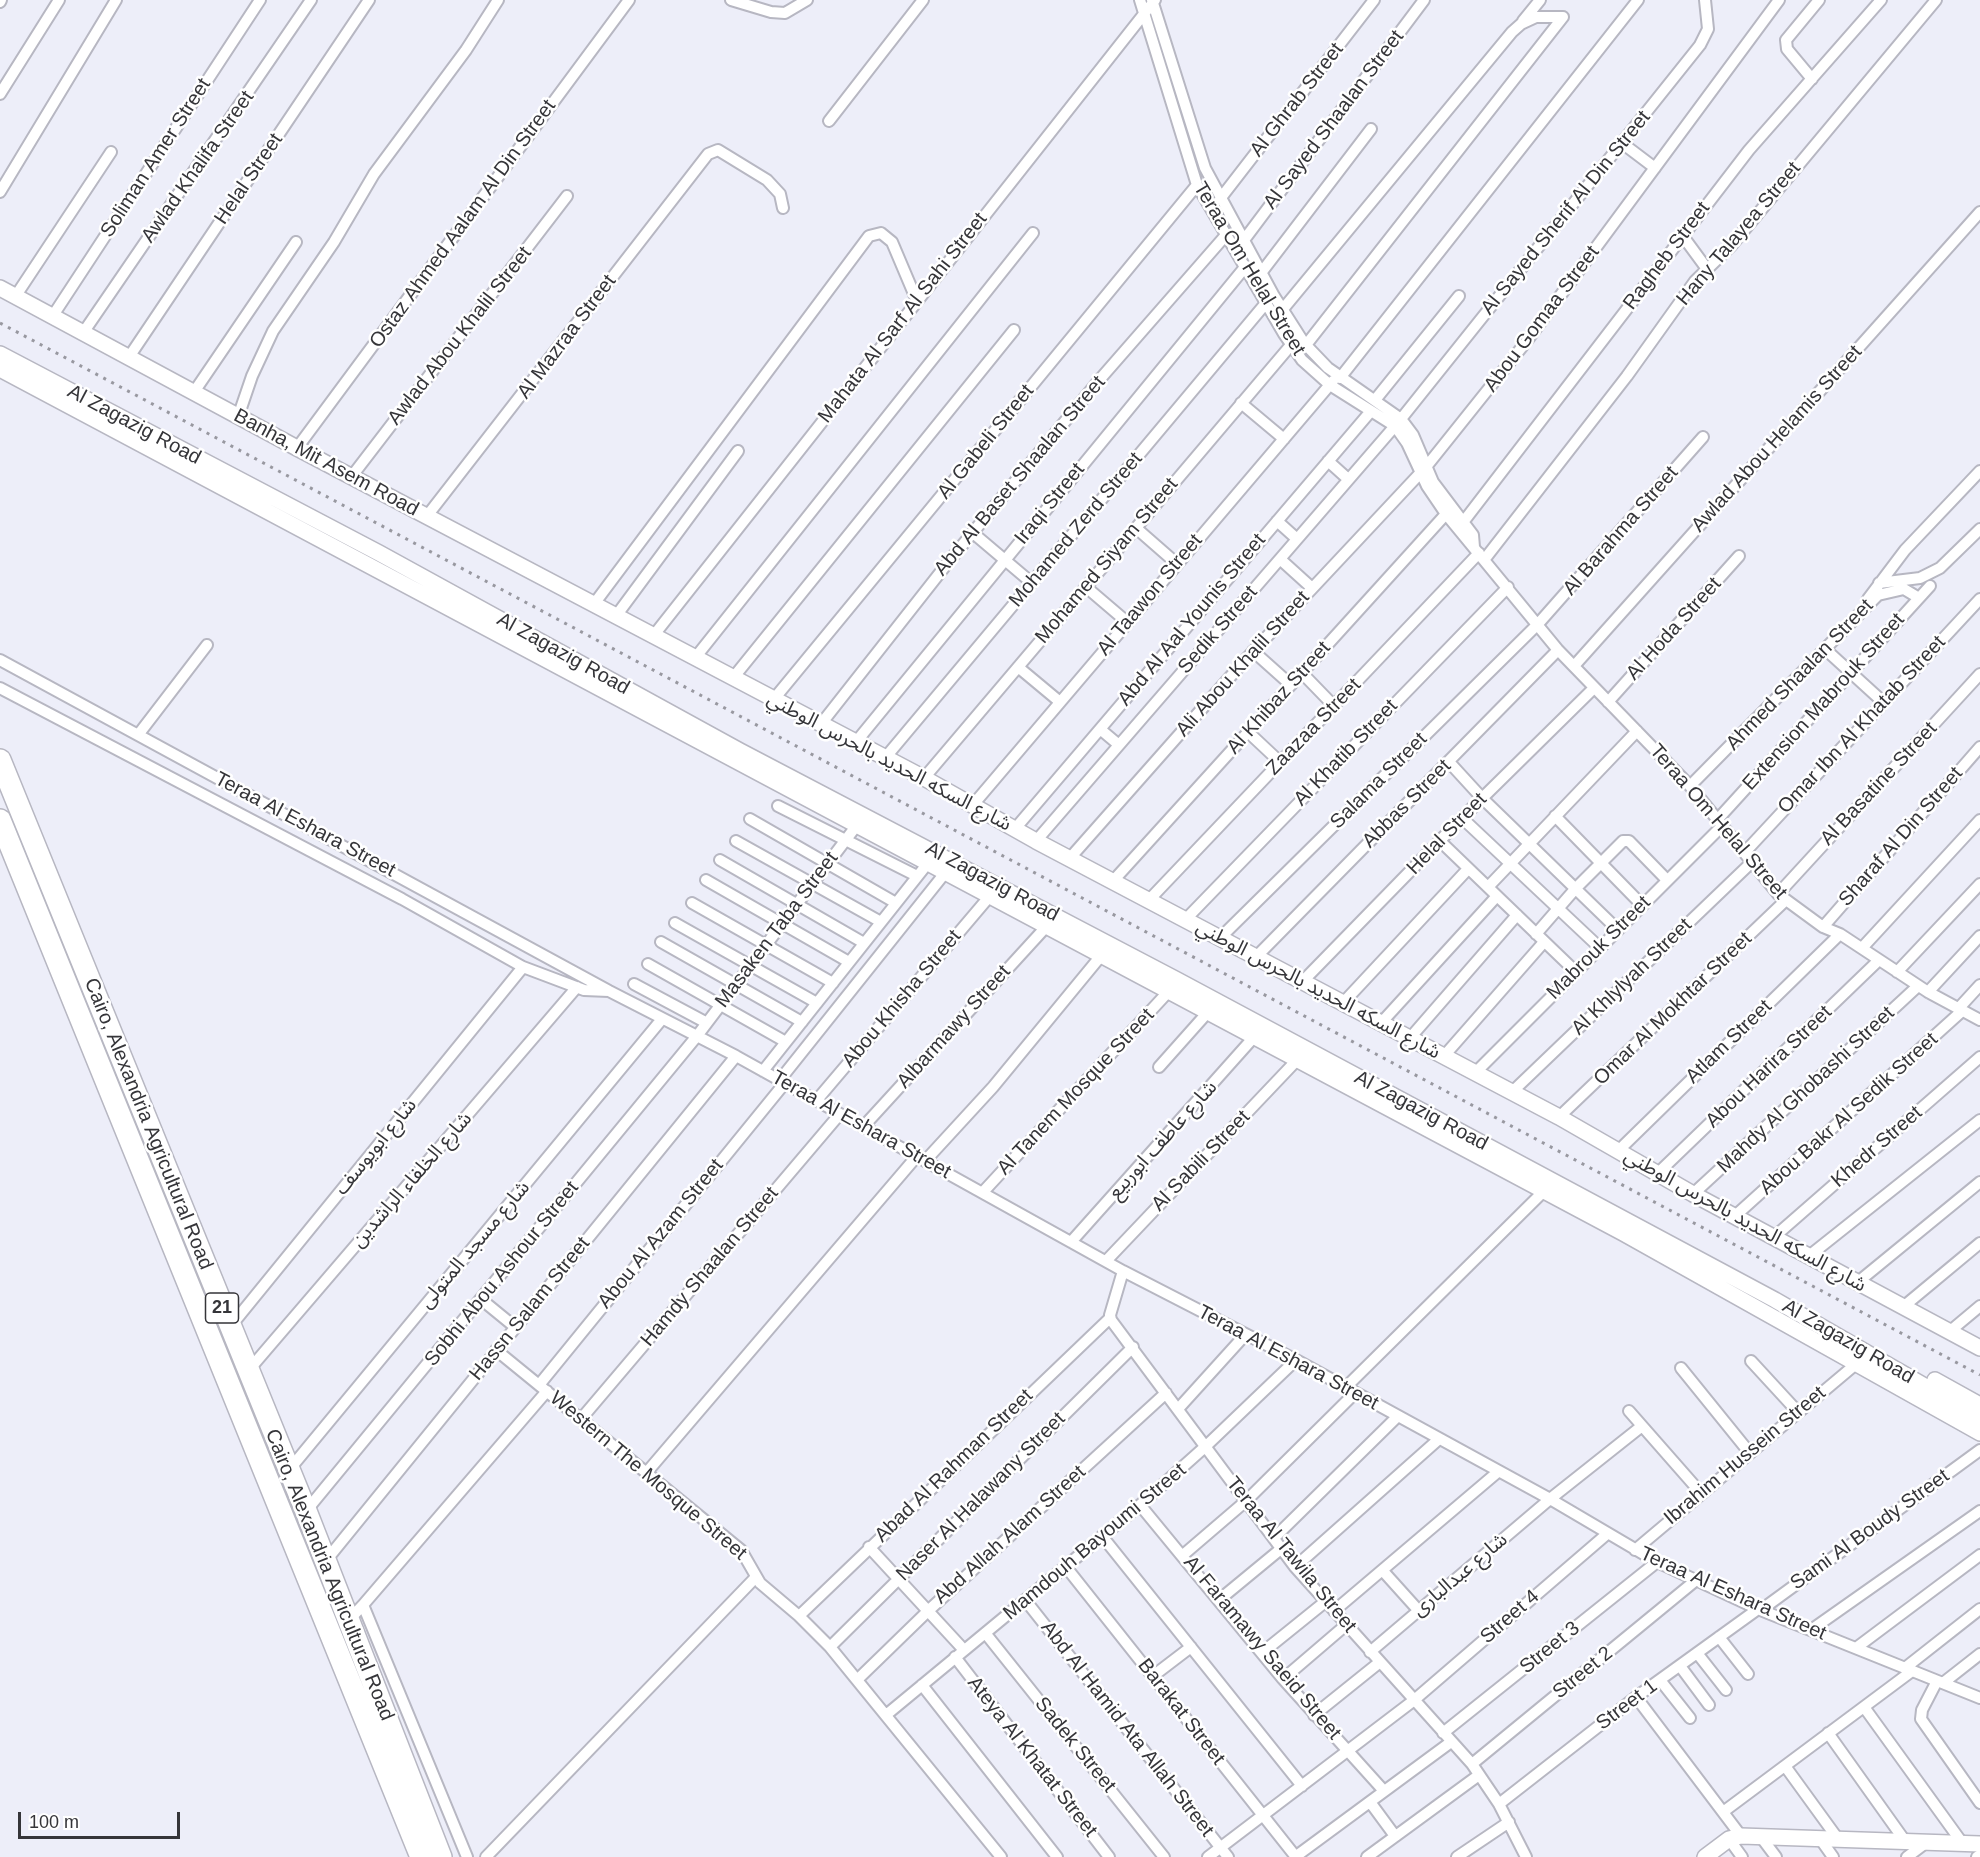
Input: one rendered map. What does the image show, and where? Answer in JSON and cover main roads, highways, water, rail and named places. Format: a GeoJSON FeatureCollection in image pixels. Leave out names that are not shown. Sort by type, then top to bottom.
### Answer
{"type":"FeatureCollection","features":[{"type":"Feature","properties":{"kind":"highway","name":"Cairo, Alexandria Agricultural Road"},"geometry":{"type":"LineString","coordinates":[[0,760],[306,1511],[324,1563],[441,1857]]}},
{"type":"Feature","properties":{"kind":"highway","name":"Cairo, Alexandria Agricultural Road"},"geometry":{"type":"LineString","coordinates":[[0,820],[421,1857]]}},
{"type":"Feature","properties":{"kind":"main road","name":"Banha, Mit Asem Road"},"geometry":{"type":"LineString","coordinates":[[0,288],[238,417],[654,635]]}},
{"type":"Feature","properties":{"kind":"main road","name":"Al Zagazig Road"},"geometry":{"type":"LineString","coordinates":[[0,354],[857,825],[928,863],[953,872],[989,897],[1045,928],[1297,1060],[1479,1150],[1543,1192],[1820,1335],[1894,1367],[1980,1418]]}},
{"type":"Feature","properties":{"kind":"main road","name":"Al Zagazig Road"},"geometry":{"type":"LineString","coordinates":[[0,369],[333,538],[740,751],[953,872],[1479,1150],[1820,1335],[1856,1364],[1980,1433]]}},
{"type":"Feature","properties":{"kind":"main road","name":"شارع السكه الحديد بالحرس الوطني"},"geometry":{"type":"LineString","coordinates":[[654,635],[924,778],[1014,830],[1476,1072],[1693,1194],[1980,1348]]}},
{"type":"Feature","properties":{"kind":"main road"},"geometry":{"type":"LineString","coordinates":[[1894,1367],[1904,1365],[1980,1405]]}},
{"type":"Feature","properties":{"kind":"main road"},"geometry":{"type":"LineString","coordinates":[[1705,1857],[1735,1837],[1927,1842],[1976,1848]]}},
{"type":"Feature","properties":{"kind":"railway"},"geometry":{"type":"LineString","coordinates":[[0,323],[1980,1375]]}}]}
